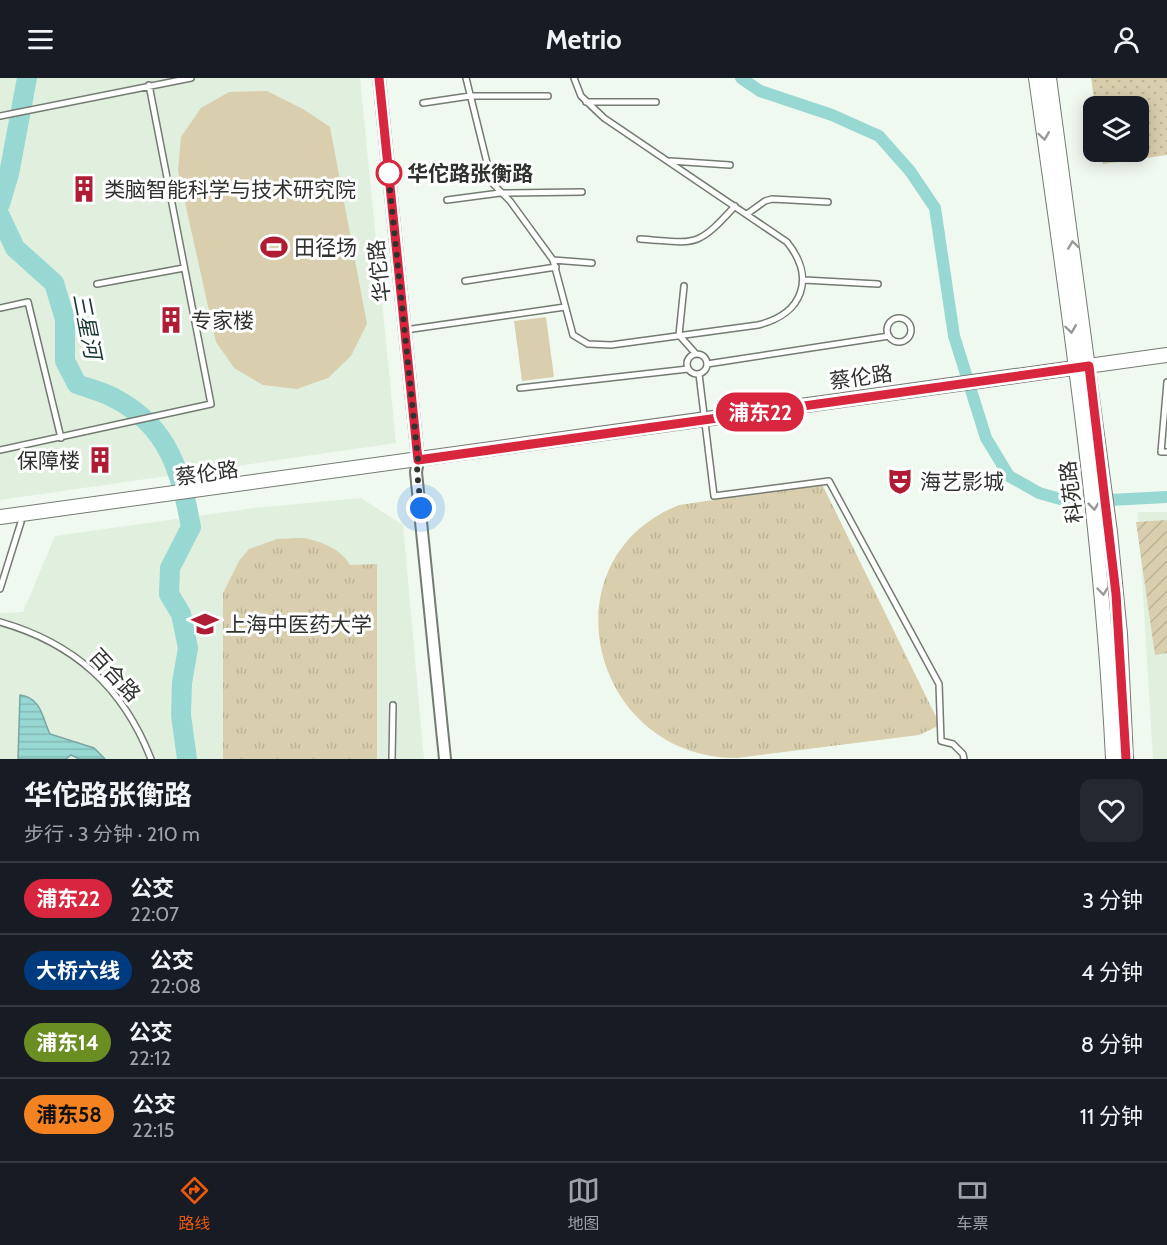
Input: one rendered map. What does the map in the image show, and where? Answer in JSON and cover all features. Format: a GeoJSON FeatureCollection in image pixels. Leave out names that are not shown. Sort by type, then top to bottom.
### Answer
{"type":"FeatureCollection","features":[{"type":"Feature","properties":{"kind":"street","name":"华佗路"},"geometry":{"type":"LineString","coordinates":[[379,78],[418,460],[417,472],[444,759]]}},
{"type":"Feature","properties":{"kind":"street","name":"科苑路"},"geometry":{"type":"LineString","coordinates":[[1036,78],[1083,367]]}},
{"type":"Feature","properties":{"kind":"street","name":"科苑路"},"geometry":{"type":"LineString","coordinates":[[1049,78],[1104,532],[1120,634],[1126,759]]}},
{"type":"Feature","properties":{"kind":"street","name":"蔡伦路"},"geometry":{"type":"LineString","coordinates":[[0,525],[377,463],[418,460],[1167,355]]}},
{"type":"Feature","properties":{"kind":"street","name":"华佗路"},"geometry":{"type":"LineString","coordinates":[[418,460],[423,471],[426,497],[451,759]]}},
{"type":"Feature","properties":{"kind":"street","name":"蔡伦路"},"geometry":{"type":"LineString","coordinates":[[0,517],[164,498]]}},
{"type":"Feature","properties":{"kind":"street","name":"科苑路"},"geometry":{"type":"LineString","coordinates":[[1104,532],[1113,759]]}},
{"type":"Feature","properties":{"kind":"lane"},"geometry":{"type":"LineString","coordinates":[[0,116],[191,78]]}},
{"type":"Feature","properties":{"kind":"lane"},"geometry":{"type":"LineString","coordinates":[[466,78],[489,177],[500,193],[510,201],[553,260],[573,335],[588,344],[611,345],[770,322],[789,309],[797,298],[804,280],[802,265],[787,242],[604,118],[586,102],[574,78]]}},
{"type":"Feature","properties":{"kind":"lane"},"geometry":{"type":"LineString","coordinates":[[0,450],[211,404],[149,85]]}},
{"type":"Feature","properties":{"kind":"lane"},"geometry":{"type":"LineString","coordinates":[[423,103],[470,96],[548,96]]}},
{"type":"Feature","properties":{"kind":"lane"},"geometry":{"type":"LineString","coordinates":[[586,102],[656,102]]}},
{"type":"Feature","properties":{"kind":"lane"},"geometry":{"type":"LineString","coordinates":[[668,161],[730,165]]}},
{"type":"Feature","properties":{"kind":"lane"},"geometry":{"type":"LineString","coordinates":[[447,200],[500,193],[582,192]]}},
{"type":"Feature","properties":{"kind":"lane"},"geometry":{"type":"LineString","coordinates":[[747,214],[765,201],[772,199],[828,202]]}},
{"type":"Feature","properties":{"kind":"lane"},"geometry":{"type":"LineString","coordinates":[[640,239],[685,242],[700,240],[711,232],[735,206]]}},
{"type":"Feature","properties":{"kind":"lane"},"geometry":{"type":"LineString","coordinates":[[553,260],[592,263]]}},
{"type":"Feature","properties":{"kind":"lane"},"geometry":{"type":"LineString","coordinates":[[465,281],[556,267]]}},
{"type":"Feature","properties":{"kind":"lane"},"geometry":{"type":"LineString","coordinates":[[97,284],[184,268]]}},
{"type":"Feature","properties":{"kind":"lane"},"geometry":{"type":"LineString","coordinates":[[804,280],[878,284]]}},
{"type":"Feature","properties":{"kind":"lane"},"geometry":{"type":"LineString","coordinates":[[684,286],[679,335],[696,354],[705,358],[707,364]]}},
{"type":"Feature","properties":{"kind":"lane"},"geometry":{"type":"LineString","coordinates":[[0,308],[28,302],[61,438]]}},
{"type":"Feature","properties":{"kind":"lane"},"geometry":{"type":"LineString","coordinates":[[405,330],[565,307]]}},
{"type":"Feature","properties":{"kind":"lane"},"geometry":{"type":"LineString","coordinates":[[896,319],[904,320],[910,325],[910,335],[905,341],[894,341],[889,336],[890,324],[896,319]]}},
{"type":"Feature","properties":{"kind":"lane"},"geometry":{"type":"LineString","coordinates":[[889,336],[707,364],[699,374],[714,496],[829,481],[939,684],[941,741],[953,744],[963,754],[964,759]]}},
{"type":"Feature","properties":{"kind":"lane"},"geometry":{"type":"LineString","coordinates":[[688,369],[688,360],[696,354]]}},
{"type":"Feature","properties":{"kind":"lane"},"geometry":{"type":"LineString","coordinates":[[520,388],[688,369],[699,374]]}},
{"type":"Feature","properties":{"kind":"lane"},"geometry":{"type":"LineString","coordinates":[[1167,382],[1161,452],[1167,452]]}},
{"type":"Feature","properties":{"kind":"lane"},"geometry":{"type":"LineString","coordinates":[[0,589],[21,522]]}},
{"type":"Feature","properties":{"kind":"lane","name":"百合路"},"geometry":{"type":"LineString","coordinates":[[0,622],[57,644],[87,664],[127,711],[151,759]]}},
{"type":"Feature","properties":{"kind":"lane"},"geometry":{"type":"LineString","coordinates":[[392,759],[393,705]]}},
{"type":"Feature","properties":{"kind":"shaded area"},"geometry":{"type":"Polygon","coordinates":[[[0,78],[360,78],[396,443],[0,500],[0,78]]]}},
{"type":"Feature","properties":{"kind":"shaded area","name":"上海中医药大学"},"geometry":{"type":"Polygon","coordinates":[[[361,498],[403,525],[424,759],[0,759],[0,613],[23,612],[55,536],[254,508],[361,498]]]}},
{"type":"Feature","properties":{"kind":"shaded area"},"geometry":{"type":"Polygon","coordinates":[[[1138,512],[1167,512],[1167,759],[1153,759],[1138,512]]]}},
{"type":"Feature","properties":{"kind":"green space"},"geometry":{"type":"Polygon","coordinates":[[[1091,78],[1167,78],[1167,155],[1149,158],[1149,96],[1094,96],[1091,78]]]}},
{"type":"Feature","properties":{"kind":"green space","name":"田径场"},"geometry":{"type":"Polygon","coordinates":[[[267,91],[303,109],[330,127],[367,324],[351,356],[328,378],[297,389],[263,385],[234,368],[216,342],[178,171],[181,137],[201,108],[229,92],[267,91]]]}},
{"type":"Feature","properties":{"kind":"green space"},"geometry":{"type":"Polygon","coordinates":[[[546,317],[554,377],[522,381],[514,321],[546,317]]]}},
{"type":"Feature","properties":{"kind":"green space"},"geometry":{"type":"Polygon","coordinates":[[[822,484],[940,725],[919,735],[737,758],[687,749],[647,726],[618,692],[602,652],[599,609],[610,567],[636,531],[679,505],[822,484]]]}},
{"type":"Feature","properties":{"kind":"green space"},"geometry":{"type":"Polygon","coordinates":[[[1167,520],[1167,653],[1155,655],[1136,522],[1167,520]]]}},
{"type":"Feature","properties":{"kind":"green space"},"geometry":{"type":"Polygon","coordinates":[[[304,538],[330,547],[341,554],[350,565],[377,564],[377,759],[223,759],[223,593],[239,561],[249,549],[277,539],[304,538]]]}},
{"type":"Feature","properties":{"kind":"water"},"geometry":{"type":"Polygon","coordinates":[[[20,695],[37,704],[50,734],[94,748],[105,759],[79,759],[71,755],[66,759],[18,759],[20,695]]]}},
{"type":"Feature","properties":{"kind":"waterway","name":"三星河"},"geometry":{"type":"LineString","coordinates":[[0,204],[9,174],[27,78]]}},
{"type":"Feature","properties":{"kind":"waterway"},"geometry":{"type":"LineString","coordinates":[[741,78],[760,91],[832,115],[879,136],[910,171],[935,208],[954,336],[986,438],[1009,476],[1039,493],[1071,502],[1167,497]]}},
{"type":"Feature","properties":{"kind":"waterway","name":"三星河"},"geometry":{"type":"LineString","coordinates":[[0,216],[15,248],[54,283],[65,319],[65,361],[77,384],[102,392],[134,410],[149,423],[160,438],[177,470],[191,527],[170,568],[169,594],[181,614],[188,648],[182,683],[181,715],[187,759]]}},
{"type":"Feature","properties":{"kind":"bus line","name":"浦东22"},"geometry":{"type":"LineString","coordinates":[[379,78],[418,460],[1089,366],[1104,477],[1116,594],[1126,759]]}},
{"type":"Feature","properties":{"kind":"place","name":"华佗路张衡路"},"geometry":{"type":"Point","coordinates":[389,173]}},
{"type":"Feature","properties":{"kind":"place","name":"类脑智能科学与技术研究院"},"geometry":{"type":"Point","coordinates":[84,189]}},
{"type":"Feature","properties":{"kind":"place","name":"田径场"},"geometry":{"type":"Point","coordinates":[274,247]}},
{"type":"Feature","properties":{"kind":"place","name":"专家楼"},"geometry":{"type":"Point","coordinates":[171,320]}},
{"type":"Feature","properties":{"kind":"place","name":"保障楼"},"geometry":{"type":"Point","coordinates":[100,460]}},
{"type":"Feature","properties":{"kind":"place","name":"海艺影城"},"geometry":{"type":"Point","coordinates":[900,481]}},
{"type":"Feature","properties":{"kind":"place","name":"上海中医药大学"},"geometry":{"type":"Point","coordinates":[205,624]}},
{"type":"Feature","properties":{"kind":"route"},"geometry":{"type":"LineString","coordinates":[[389,173],[388,171],[421,508]]}}]}
